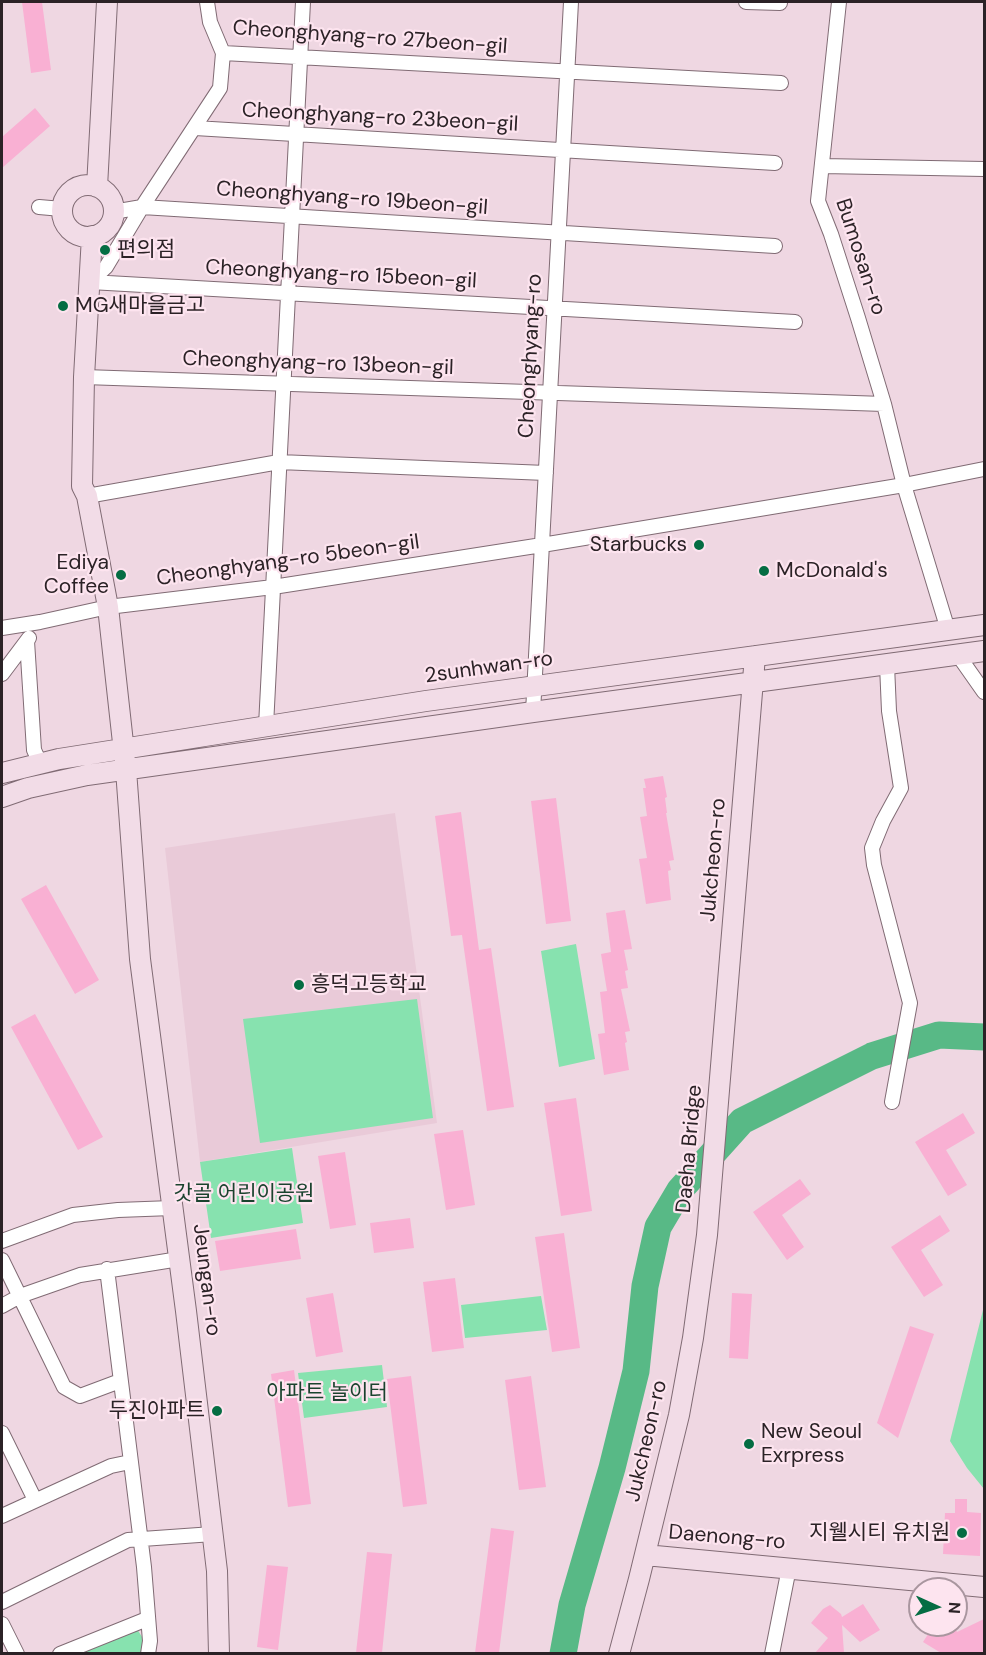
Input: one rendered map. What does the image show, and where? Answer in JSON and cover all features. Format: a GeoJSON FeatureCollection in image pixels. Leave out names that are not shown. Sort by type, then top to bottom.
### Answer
{"type":"FeatureCollection","features":[{"type":"Feature","properties":{"kind":"street"},"geometry":{"type":"LineString","coordinates":[[97,187],[107,2]]}},
{"type":"Feature","properties":{"kind":"street","name":"Cheonghyang-ro 27beon-gil"},"geometry":{"type":"LineString","coordinates":[[207,2],[210,22],[224,53],[781,82]]}},
{"type":"Feature","properties":{"kind":"street"},"geometry":{"type":"LineString","coordinates":[[266,726],[303,2]]}},
{"type":"Feature","properties":{"kind":"street","name":"Cheonghyang-ro"},"geometry":{"type":"LineString","coordinates":[[533,712],[571,2]]}},
{"type":"Feature","properties":{"kind":"street"},"geometry":{"type":"LineString","coordinates":[[746,2],[780,3]]}},
{"type":"Feature","properties":{"kind":"street","name":"Bumosan-ro"},"geometry":{"type":"LineString","coordinates":[[839,2],[818,201],[831,234],[884,404],[904,485],[948,630]]}},
{"type":"Feature","properties":{"kind":"street"},"geometry":{"type":"LineString","coordinates":[[90,282],[106,267],[142,207],[220,88],[224,53]]}},
{"type":"Feature","properties":{"kind":"street","name":"Cheonghyang-ro 23beon-gil"},"geometry":{"type":"LineString","coordinates":[[195,128],[774,163]]}},
{"type":"Feature","properties":{"kind":"street"},"geometry":{"type":"LineString","coordinates":[[822,166],[984,170]]}},
{"type":"Feature","properties":{"kind":"street"},"geometry":{"type":"LineString","coordinates":[[84,185],[97,187],[112,201],[113,212],[109,225],[92,236],[79,235],[66,225],[62,209],[69,194],[76,188],[84,185]]}},
{"type":"Feature","properties":{"kind":"street"},"geometry":{"type":"LineString","coordinates":[[39,207],[62,209]]}},
{"type":"Feature","properties":{"kind":"street","name":"Cheonghyang-ro 19beon-gil"},"geometry":{"type":"LineString","coordinates":[[113,212],[142,207],[775,246]]}},
{"type":"Feature","properties":{"kind":"street","name":"Jeungan-ro"},"geometry":{"type":"LineString","coordinates":[[92,236],[84,377],[82,486],[87,496],[108,607],[124,748],[140,959],[213,1533],[217,1571],[219,1653]]}},
{"type":"Feature","properties":{"kind":"street","name":"Cheonghyang-ro 15beon-gil"},"geometry":{"type":"LineString","coordinates":[[90,282],[795,322]]}},
{"type":"Feature","properties":{"kind":"street","name":"Cheonghyang-ro 13beon-gil"},"geometry":{"type":"LineString","coordinates":[[84,377],[884,404]]}},
{"type":"Feature","properties":{"kind":"street"},"geometry":{"type":"LineString","coordinates":[[87,496],[279,462],[546,473]]}},
{"type":"Feature","properties":{"kind":"street"},"geometry":{"type":"LineString","coordinates":[[904,485],[984,469]]}},
{"type":"Feature","properties":{"kind":"street","name":"Cheonghyang-ro 5beon-gil"},"geometry":{"type":"LineString","coordinates":[[2,628],[108,607],[273,586],[542,545],[904,485]]}},
{"type":"Feature","properties":{"kind":"street"},"geometry":{"type":"LineString","coordinates":[[2,674],[40,622]]}},
{"type":"Feature","properties":{"kind":"street","name":"2sunhwan-ro"},"geometry":{"type":"LineString","coordinates":[[2,774],[40,764],[124,748],[266,726],[534,686],[984,625]]}},
{"type":"Feature","properties":{"kind":"street"},"geometry":{"type":"LineString","coordinates":[[27,641],[34,750],[40,764]]}},
{"type":"Feature","properties":{"kind":"street"},"geometry":{"type":"LineString","coordinates":[[2,797],[28,788],[87,775],[984,651]]}},
{"type":"Feature","properties":{"kind":"street"},"geometry":{"type":"LineString","coordinates":[[958,655],[984,692]]}},
{"type":"Feature","properties":{"kind":"street","name":"Jukcheon-ro"},"geometry":{"type":"LineString","coordinates":[[720,1068],[755,656]]}},
{"type":"Feature","properties":{"kind":"street"},"geometry":{"type":"LineString","coordinates":[[887,665],[889,711],[901,788],[883,821],[872,848],[874,865],[910,1003],[892,1102]]}},
{"type":"Feature","properties":{"kind":"street","name":"Daeha Bridge"},"geometry":{"type":"LineString","coordinates":[[707,1235],[720,1068]]}},
{"type":"Feature","properties":{"kind":"street"},"geometry":{"type":"LineString","coordinates":[[2,1241],[73,1215],[118,1210],[172,1208]]}},
{"type":"Feature","properties":{"kind":"street","name":"Jukcheon-ro"},"geometry":{"type":"LineString","coordinates":[[619,1653],[679,1416],[693,1338],[707,1235]]}},
{"type":"Feature","properties":{"kind":"street"},"geometry":{"type":"LineString","coordinates":[[2,1306],[20,1296],[80,1275],[179,1259]]}},
{"type":"Feature","properties":{"kind":"street"},"geometry":{"type":"LineString","coordinates":[[2,1260],[64,1387],[80,1395],[120,1381]]}},
{"type":"Feature","properties":{"kind":"street"},"geometry":{"type":"LineString","coordinates":[[107,1269],[141,1539],[150,1641],[148,1653]]}},
{"type":"Feature","properties":{"kind":"street"},"geometry":{"type":"LineString","coordinates":[[2,1433],[35,1500]]}},
{"type":"Feature","properties":{"kind":"street"},"geometry":{"type":"LineString","coordinates":[[2,1516],[111,1466],[130,1462]]}},
{"type":"Feature","properties":{"kind":"street"},"geometry":{"type":"LineString","coordinates":[[2,1602],[129,1540],[213,1533]]}},
{"type":"Feature","properties":{"kind":"street","name":"Daenong-ro"},"geometry":{"type":"LineString","coordinates":[[645,1555],[984,1587]]}},
{"type":"Feature","properties":{"kind":"street"},"geometry":{"type":"LineString","coordinates":[[772,1653],[789,1568]]}},
{"type":"Feature","properties":{"kind":"street"},"geometry":{"type":"LineString","coordinates":[[60,1653],[147,1619]]}},
{"type":"Feature","properties":{"kind":"street"},"geometry":{"type":"LineString","coordinates":[[2,1624],[16,1653]]}},
{"type":"Feature","properties":{"kind":"shaded area","name":"흥덕고등학교"},"geometry":{"type":"Polygon","coordinates":[[[395,813],[437,1123],[200,1162],[165,848],[395,813]]]}},
{"type":"Feature","properties":{"kind":"green space"},"geometry":{"type":"Polygon","coordinates":[[[576,944],[595,1059],[559,1067],[541,951],[576,944]]]}},
{"type":"Feature","properties":{"kind":"green space"},"geometry":{"type":"Polygon","coordinates":[[[417,999],[433,1118],[260,1143],[243,1019],[417,999]]]}},
{"type":"Feature","properties":{"kind":"green space","name":"갓골 어린이공원"},"geometry":{"type":"Polygon","coordinates":[[[292,1148],[303,1223],[211,1238],[200,1162],[292,1148]]]}},
{"type":"Feature","properties":{"kind":"green space"},"geometry":{"type":"Polygon","coordinates":[[[541,1296],[547,1330],[465,1338],[461,1305],[541,1296]]]}},
{"type":"Feature","properties":{"kind":"green space"},"geometry":{"type":"Polygon","coordinates":[[[984,1306],[984,1489],[950,1441],[984,1306]]]}},
{"type":"Feature","properties":{"kind":"green space","name":"아파트 놀이터"},"geometry":{"type":"Polygon","coordinates":[[[382,1365],[387,1407],[304,1418],[298,1373],[382,1365]]]}},
{"type":"Feature","properties":{"kind":"green space"},"geometry":{"type":"Polygon","coordinates":[[[137,1629],[144,1640],[142,1653],[80,1654],[137,1629]]]}},
{"type":"Feature","properties":{"kind":"building"},"geometry":{"type":"Polygon","coordinates":[[[22,2],[42,2],[51,70],[31,73],[22,2]]]}},
{"type":"Feature","properties":{"kind":"building"},"geometry":{"type":"Polygon","coordinates":[[[35,108],[50,126],[2,168],[2,137],[35,108]]]}},
{"type":"Feature","properties":{"kind":"building"},"geometry":{"type":"Polygon","coordinates":[[[663,776],[667,797],[665,798],[666,813],[674,860],[669,861],[671,870],[668,871],[671,900],[646,904],[639,859],[647,858],[640,817],[647,816],[644,779],[663,776]]]}},
{"type":"Feature","properties":{"kind":"building"},"geometry":{"type":"Polygon","coordinates":[[[556,798],[571,921],[546,924],[531,801],[556,798]]]}},
{"type":"Feature","properties":{"kind":"building"},"geometry":{"type":"Polygon","coordinates":[[[461,812],[479,950],[491,948],[514,1107],[487,1111],[462,935],[451,936],[435,816],[461,812]]]}},
{"type":"Feature","properties":{"kind":"building"},"geometry":{"type":"Polygon","coordinates":[[[46,885],[99,980],[75,994],[21,899],[46,885]]]}},
{"type":"Feature","properties":{"kind":"building"},"geometry":{"type":"Polygon","coordinates":[[[625,910],[632,949],[624,950],[628,970],[625,971],[628,988],[621,989],[630,1031],[625,1032],[629,1070],[604,1075],[598,1034],[605,1033],[600,992],[607,991],[601,954],[611,952],[606,913],[625,910]]]}},
{"type":"Feature","properties":{"kind":"building"},"geometry":{"type":"Polygon","coordinates":[[[35,1014],[103,1137],[78,1150],[11,1027],[35,1014]]]}},
{"type":"Feature","properties":{"kind":"building"},"geometry":{"type":"Polygon","coordinates":[[[576,1098],[592,1211],[561,1216],[544,1103],[576,1098]]]}},
{"type":"Feature","properties":{"kind":"building"},"geometry":{"type":"Polygon","coordinates":[[[963,1113],[975,1133],[946,1150],[967,1185],[948,1196],[915,1142],[963,1113]]]}},
{"type":"Feature","properties":{"kind":"building"},"geometry":{"type":"Polygon","coordinates":[[[463,1130],[475,1205],[446,1210],[434,1134],[463,1130]]]}},
{"type":"Feature","properties":{"kind":"building"},"geometry":{"type":"Polygon","coordinates":[[[345,1152],[356,1225],[330,1229],[318,1156],[345,1152]]]}},
{"type":"Feature","properties":{"kind":"building"},"geometry":{"type":"Polygon","coordinates":[[[800,1179],[811,1194],[782,1215],[804,1247],[787,1260],[753,1212],[800,1179]]]}},
{"type":"Feature","properties":{"kind":"building"},"geometry":{"type":"Polygon","coordinates":[[[940,1215],[950,1231],[921,1250],[943,1285],[924,1297],[891,1247],[940,1215]]]}},
{"type":"Feature","properties":{"kind":"building"},"geometry":{"type":"Polygon","coordinates":[[[410,1218],[414,1248],[374,1253],[370,1223],[410,1218]]]}},
{"type":"Feature","properties":{"kind":"building"},"geometry":{"type":"Polygon","coordinates":[[[296,1229],[301,1259],[220,1271],[215,1241],[296,1229]]]}},
{"type":"Feature","properties":{"kind":"building"},"geometry":{"type":"Polygon","coordinates":[[[564,1233],[580,1348],[552,1352],[535,1237],[564,1233]]]}},
{"type":"Feature","properties":{"kind":"building"},"geometry":{"type":"Polygon","coordinates":[[[455,1278],[464,1348],[432,1352],[423,1282],[455,1278]]]}},
{"type":"Feature","properties":{"kind":"building"},"geometry":{"type":"Polygon","coordinates":[[[333,1293],[343,1352],[316,1357],[306,1298],[333,1293]]]}},
{"type":"Feature","properties":{"kind":"building"},"geometry":{"type":"Polygon","coordinates":[[[732,1293],[752,1294],[748,1359],[729,1358],[732,1293]]]}},
{"type":"Feature","properties":{"kind":"building"},"geometry":{"type":"Polygon","coordinates":[[[910,1326],[934,1334],[898,1438],[877,1423],[910,1326]]]}},
{"type":"Feature","properties":{"kind":"building"},"geometry":{"type":"Polygon","coordinates":[[[294,1370],[311,1504],[288,1507],[271,1374],[294,1370]]]}},
{"type":"Feature","properties":{"kind":"building"},"geometry":{"type":"Polygon","coordinates":[[[411,1376],[427,1504],[403,1507],[387,1379],[411,1376]]]}},
{"type":"Feature","properties":{"kind":"building"},"geometry":{"type":"Polygon","coordinates":[[[531,1376],[546,1487],[519,1490],[505,1380],[531,1376]]]}},
{"type":"Feature","properties":{"kind":"building","name":"지웰시티 유치원"},"geometry":{"type":"Polygon","coordinates":[[[955,1499],[967,1499],[967,1512],[981,1513],[980,1556],[943,1554],[945,1513],[955,1513],[955,1499]]]}},
{"type":"Feature","properties":{"kind":"building"},"geometry":{"type":"Polygon","coordinates":[[[491,1528],[514,1531],[499,1653],[475,1653],[491,1528]]]}},
{"type":"Feature","properties":{"kind":"building"},"geometry":{"type":"Polygon","coordinates":[[[367,1552],[392,1554],[382,1653],[356,1653],[367,1552]]]}},
{"type":"Feature","properties":{"kind":"building"},"geometry":{"type":"Polygon","coordinates":[[[267,1565],[288,1567],[278,1650],[257,1647],[267,1565]]]}},
{"type":"Feature","properties":{"kind":"building"},"geometry":{"type":"Polygon","coordinates":[[[863,1604],[880,1630],[860,1642],[842,1625],[844,1653],[815,1653],[828,1638],[811,1623],[823,1609],[830,1605],[842,1617],[863,1604]]]}},
{"type":"Feature","properties":{"kind":"building"},"geometry":{"type":"Polygon","coordinates":[[[984,1619],[984,1651],[980,1653],[941,1653],[923,1642],[926,1637],[968,1637],[968,1627],[984,1619]]]}},
{"type":"Feature","properties":{"kind":"waterway"},"geometry":{"type":"LineString","coordinates":[[563,1654],[572,1605],[612,1468],[636,1371],[645,1286],[658,1227],[680,1190],[742,1121],[872,1056],[939,1035],[984,1037]]}},
{"type":"Feature","properties":{"kind":"place","name":"편의점"},"geometry":{"type":"Point","coordinates":[105,250]}},
{"type":"Feature","properties":{"kind":"place","name":"MG새마을금고"},"geometry":{"type":"Point","coordinates":[63,306]}},
{"type":"Feature","properties":{"kind":"place","name":"Starbucks"},"geometry":{"type":"Point","coordinates":[699,545]}},
{"type":"Feature","properties":{"kind":"place","name":"McDonald's"},"geometry":{"type":"Point","coordinates":[764,571]}},
{"type":"Feature","properties":{"kind":"place","name":"Ediya Coffee"},"geometry":{"type":"Point","coordinates":[121,575]}},
{"type":"Feature","properties":{"kind":"place","name":"흥덕고등학교"},"geometry":{"type":"Point","coordinates":[299,985]}},
{"type":"Feature","properties":{"kind":"place","name":"두진아파트"},"geometry":{"type":"Point","coordinates":[217,1411]}},
{"type":"Feature","properties":{"kind":"place","name":"New Seoul Exrpress"},"geometry":{"type":"Point","coordinates":[749,1444]}},
{"type":"Feature","properties":{"kind":"place","name":"지웰시티 유치원"},"geometry":{"type":"Point","coordinates":[962,1533]}}]}
